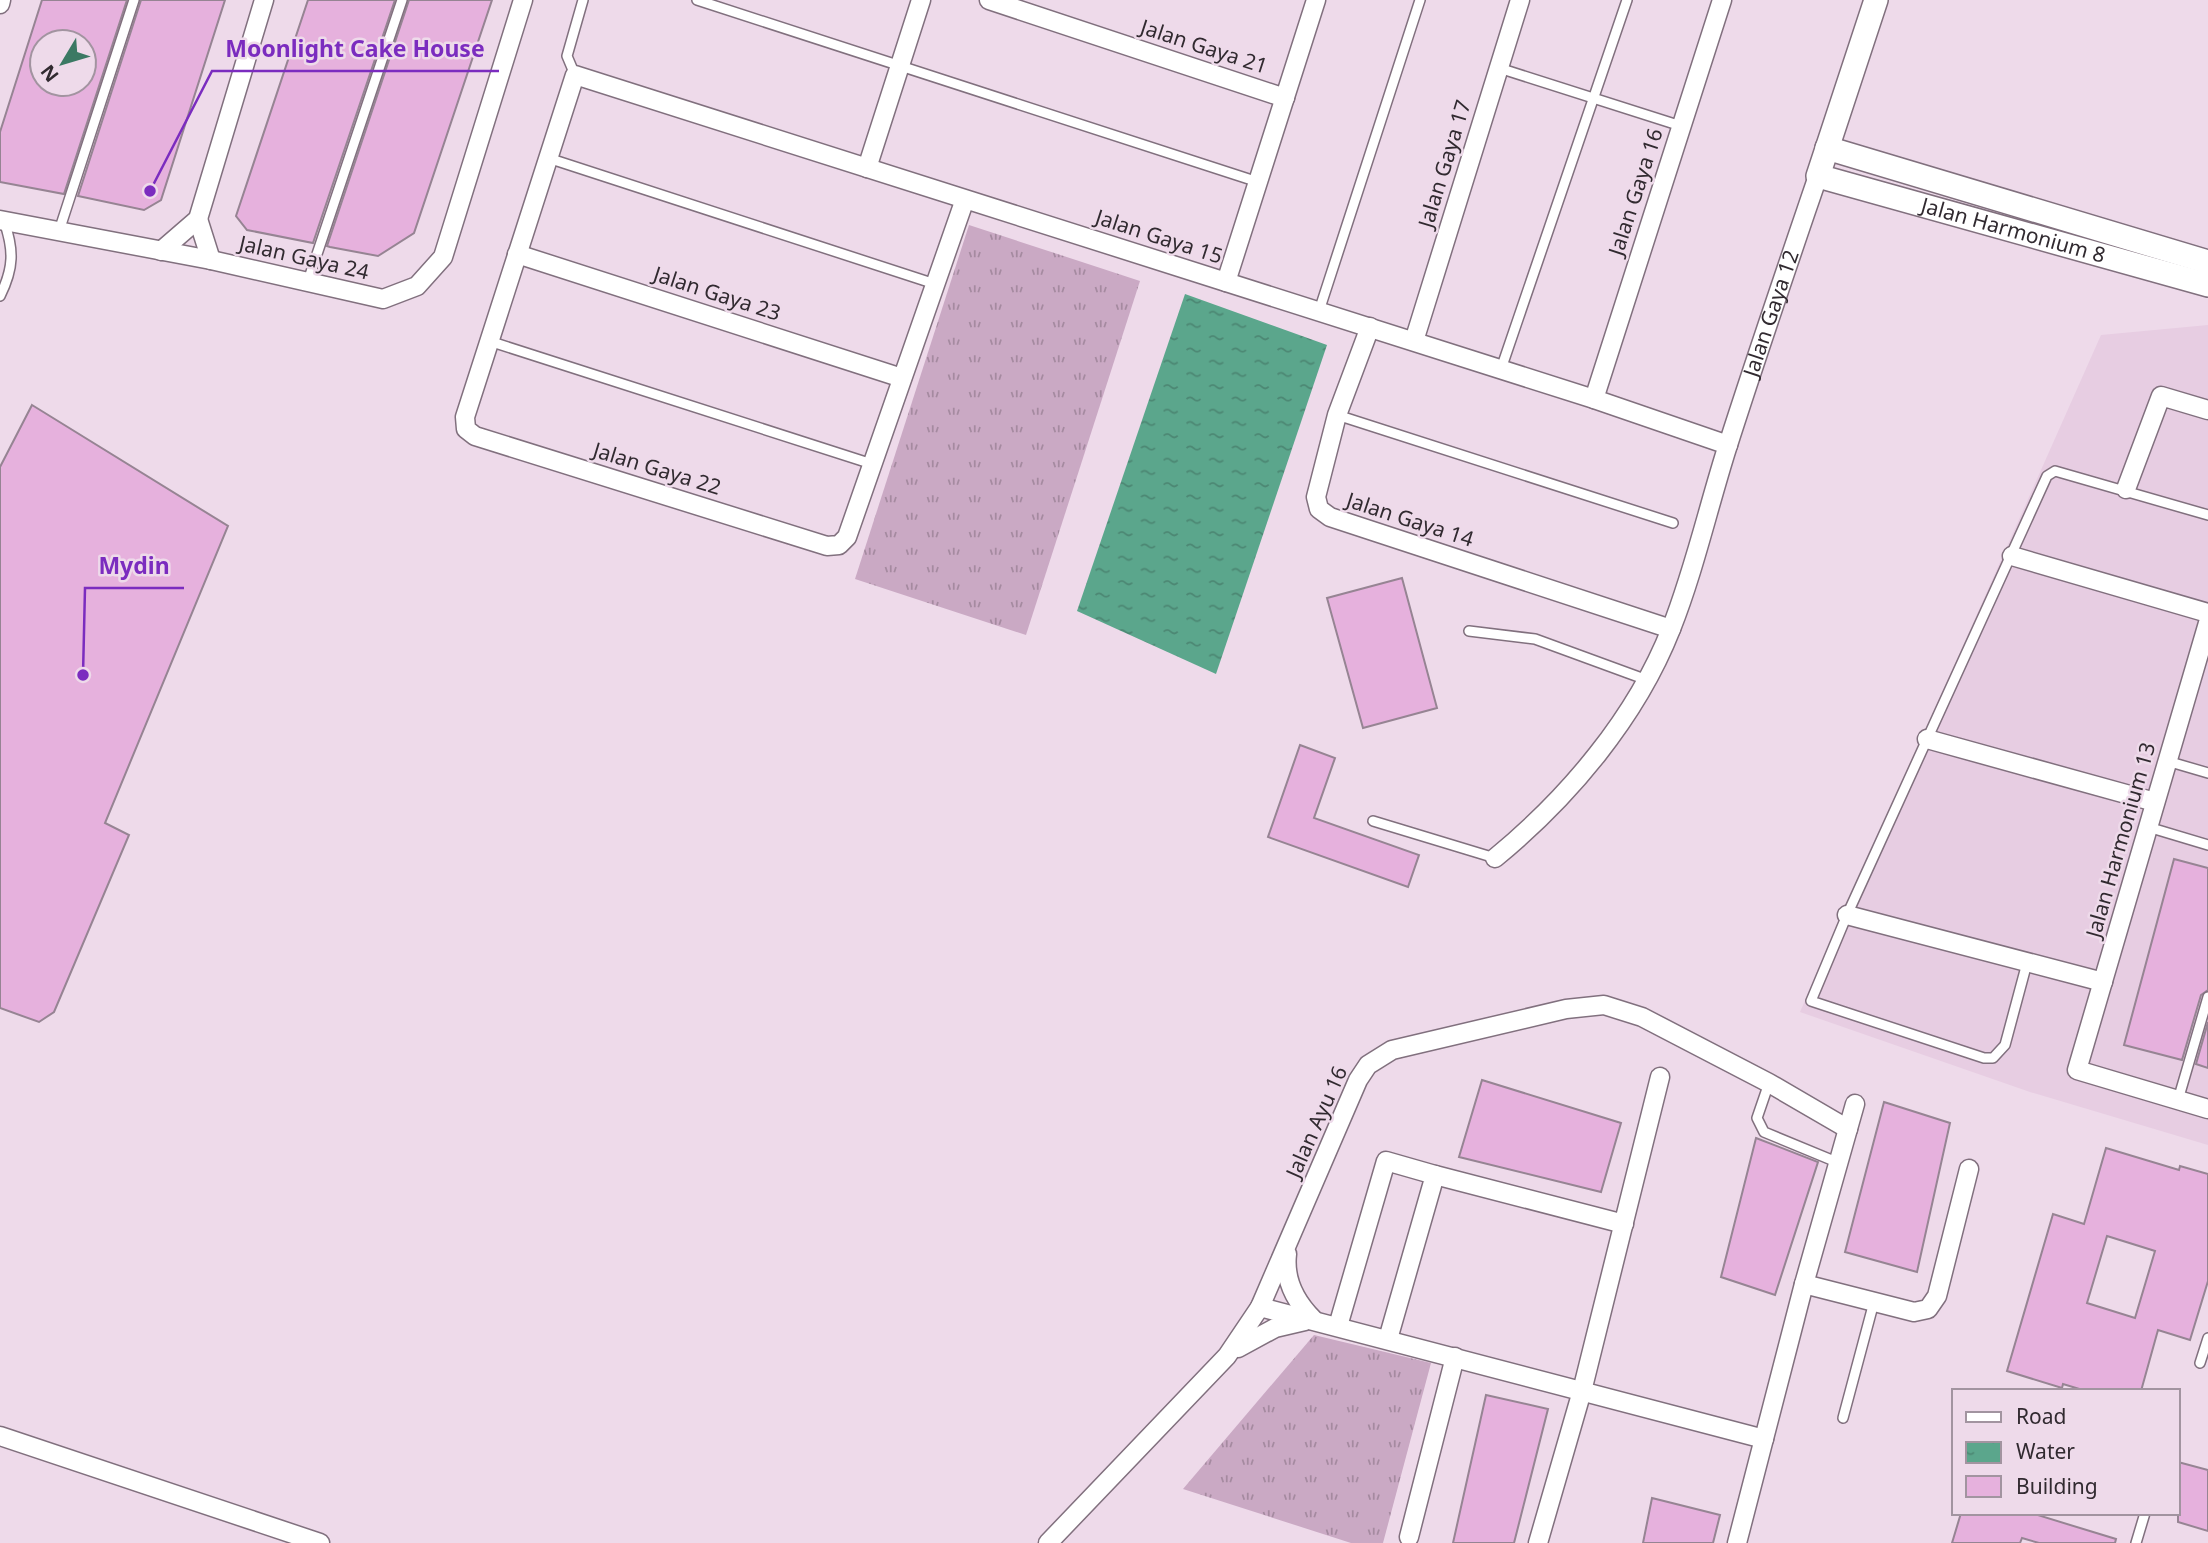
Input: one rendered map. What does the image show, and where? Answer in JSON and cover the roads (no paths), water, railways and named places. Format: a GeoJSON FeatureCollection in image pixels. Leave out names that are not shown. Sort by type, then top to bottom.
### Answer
{"type":"FeatureCollection","features":[{"type":"Feature","properties":{"kind":"street"},"geometry":{"type":"LineString","coordinates":[[161,251],[198,219],[264,0]]}},
{"type":"Feature","properties":{"kind":"street","name":"Jalan Gaya 24"},"geometry":{"type":"LineString","coordinates":[[2,220],[211,260],[383,299],[417,286],[443,257],[523,0]]}},
{"type":"Feature","properties":{"kind":"street"},"geometry":{"type":"LineString","coordinates":[[867,169],[921,0]]}},
{"type":"Feature","properties":{"kind":"street","name":"Jalan Gaya 21"},"geometry":{"type":"LineString","coordinates":[[989,0],[1285,98]]}},
{"type":"Feature","properties":{"kind":"street"},"geometry":{"type":"LineString","coordinates":[[1226,282],[1315,0]]}},
{"type":"Feature","properties":{"kind":"street","name":"Jalan Gaya 17"},"geometry":{"type":"LineString","coordinates":[[1414,341],[1520,0]]}},
{"type":"Feature","properties":{"kind":"street","name":"Jalan Gaya 16"},"geometry":{"type":"LineString","coordinates":[[1594,399],[1721,0]]}},
{"type":"Feature","properties":{"kind":"street","name":"Jalan Gaya 12"},"geometry":{"type":"LineString","coordinates":[[1495,858],[1569,785],[1625,717],[1647,680],[1671,629],[1728,445],[1876,0]]}},
{"type":"Feature","properties":{"kind":"street","name":"Jalan Gaya 22"},"geometry":{"type":"LineString","coordinates":[[575,75],[464,423],[475,436],[833,547],[847,537],[965,199]]}},
{"type":"Feature","properties":{"kind":"street","name":"Jalan Gaya 15"},"geometry":{"type":"LineString","coordinates":[[575,75],[1414,341],[1728,445]]}},
{"type":"Feature","properties":{"kind":"street","name":"Jalan Harmonium 8"},"geometry":{"type":"LineString","coordinates":[[1827,148],[2208,262]]}},
{"type":"Feature","properties":{"kind":"street","name":"Jalan Harmonium 8"},"geometry":{"type":"LineString","coordinates":[[1818,176],[2208,285]]}},
{"type":"Feature","properties":{"kind":"street"},"geometry":{"type":"LineString","coordinates":[[198,219],[211,260]]}},
{"type":"Feature","properties":{"kind":"street","name":"Jalan Gaya 23"},"geometry":{"type":"LineString","coordinates":[[517,254],[902,378]]}},
{"type":"Feature","properties":{"kind":"street","name":"Jalan Gaya 14"},"geometry":{"type":"LineString","coordinates":[[1370,327],[1337,415],[1317,497],[1318,509],[1330,517],[1671,629]]}},
{"type":"Feature","properties":{"kind":"street"},"geometry":{"type":"LineString","coordinates":[[2126,489],[2161,397],[2208,410]]}},
{"type":"Feature","properties":{"kind":"street"},"geometry":{"type":"LineString","coordinates":[[2012,555],[2208,613]]}},
{"type":"Feature","properties":{"kind":"street","name":"Jalan Harmonium 13"},"geometry":{"type":"LineString","coordinates":[[2178,1100],[2077,1069],[2208,623]]}},
{"type":"Feature","properties":{"kind":"street"},"geometry":{"type":"LineString","coordinates":[[1927,739],[2155,802]]}},
{"type":"Feature","properties":{"kind":"street"},"geometry":{"type":"LineString","coordinates":[[1847,915],[2103,982]]}},
{"type":"Feature","properties":{"kind":"street","name":"Jalan Ayu 16"},"geometry":{"type":"LineString","coordinates":[[1048,1543],[1227,1356],[1260,1307],[1358,1080],[1368,1065],[1392,1050],[1566,1009],[1604,1005],[1642,1017],[1769,1083],[1848,1129]]}},
{"type":"Feature","properties":{"kind":"street"},"geometry":{"type":"LineString","coordinates":[[1538,1543],[1582,1391],[1660,1077]]}},
{"type":"Feature","properties":{"kind":"street"},"geometry":{"type":"LineString","coordinates":[[2178,1100],[2208,1109]]}},
{"type":"Feature","properties":{"kind":"street"},"geometry":{"type":"LineString","coordinates":[[1737,1543],[1804,1284],[1855,1104]]}},
{"type":"Feature","properties":{"kind":"street"},"geometry":{"type":"LineString","coordinates":[[1338,1326],[1387,1161],[1624,1224]]}},
{"type":"Feature","properties":{"kind":"street"},"geometry":{"type":"LineString","coordinates":[[1804,1284],[1914,1312],[1933,1304],[1969,1169]]}},
{"type":"Feature","properties":{"kind":"street"},"geometry":{"type":"LineString","coordinates":[[1388,1339],[1435,1175]]}},
{"type":"Feature","properties":{"kind":"street"},"geometry":{"type":"LineString","coordinates":[[1288,1244],[1288,1277],[1301,1307],[1313,1320]]}},
{"type":"Feature","properties":{"kind":"street"},"geometry":{"type":"LineString","coordinates":[[1260,1307],[1764,1439]]}},
{"type":"Feature","properties":{"kind":"street"},"geometry":{"type":"LineString","coordinates":[[1227,1356],[1275,1328],[1313,1320]]}},
{"type":"Feature","properties":{"kind":"street"},"geometry":{"type":"LineString","coordinates":[[1409,1537],[1455,1357]]}},
{"type":"Feature","properties":{"kind":"street"},"geometry":{"type":"LineString","coordinates":[[0,1437],[320,1543]]}},
{"type":"Feature","properties":{"kind":"lane"},"geometry":{"type":"LineString","coordinates":[[59,231],[134,0]]}},
{"type":"Feature","properties":{"kind":"lane"},"geometry":{"type":"LineString","coordinates":[[307,281],[402,0]]}},
{"type":"Feature","properties":{"kind":"lane"},"geometry":{"type":"LineString","coordinates":[[575,75],[567,56],[583,0]]}},
{"type":"Feature","properties":{"kind":"lane"},"geometry":{"type":"LineString","coordinates":[[697,0],[1258,182]]}},
{"type":"Feature","properties":{"kind":"lane"},"geometry":{"type":"LineString","coordinates":[[1319,311],[1420,0]]}},
{"type":"Feature","properties":{"kind":"lane"},"geometry":{"type":"LineString","coordinates":[[1501,369],[1596,99],[1627,0]]}},
{"type":"Feature","properties":{"kind":"lane"},"geometry":{"type":"LineString","coordinates":[[1499,68],[1681,126]]}},
{"type":"Feature","properties":{"kind":"lane"},"geometry":{"type":"LineString","coordinates":[[548,158],[935,285]]}},
{"type":"Feature","properties":{"kind":"lane"},"geometry":{"type":"LineString","coordinates":[[0,296],[9,278],[13,256],[2,220]]}},
{"type":"Feature","properties":{"kind":"lane"},"geometry":{"type":"LineString","coordinates":[[489,341],[872,464]]}},
{"type":"Feature","properties":{"kind":"lane"},"geometry":{"type":"LineString","coordinates":[[1337,415],[1672,523]]}},
{"type":"Feature","properties":{"kind":"lane"},"geometry":{"type":"LineString","coordinates":[[2027,962],[2005,1045],[1993,1058],[1984,1058],[1813,1004],[1811,997],[2050,473],[2055,471],[2126,489],[2208,516]]}},
{"type":"Feature","properties":{"kind":"lane"},"geometry":{"type":"LineString","coordinates":[[1469,631],[1535,639],[1647,680]]}},
{"type":"Feature","properties":{"kind":"lane"},"geometry":{"type":"LineString","coordinates":[[2167,761],[2208,773]]}},
{"type":"Feature","properties":{"kind":"lane"},"geometry":{"type":"LineString","coordinates":[[1373,821],[1495,858]]}},
{"type":"Feature","properties":{"kind":"lane"},"geometry":{"type":"LineString","coordinates":[[2148,827],[2208,845]]}},
{"type":"Feature","properties":{"kind":"lane"},"geometry":{"type":"LineString","coordinates":[[2178,1100],[2208,997]]}},
{"type":"Feature","properties":{"kind":"lane"},"geometry":{"type":"LineString","coordinates":[[1769,1083],[1757,1118],[1764,1132],[1839,1163]]}},
{"type":"Feature","properties":{"kind":"lane"},"geometry":{"type":"LineString","coordinates":[[1843,1418],[1874,1302]]}},
{"type":"Feature","properties":{"kind":"lane"},"geometry":{"type":"LineString","coordinates":[[2200,1363],[2208,1338]]}},
{"type":"Feature","properties":{"kind":"lane"},"geometry":{"type":"LineString","coordinates":[[2136,1543],[2143,1515]]}},
{"type":"Feature","properties":{"kind":"water"},"geometry":{"type":"Polygon","coordinates":[[[1185,294],[1327,345],[1216,674],[1077,611],[1185,294]]]}},
{"type":"Feature","properties":{"kind":"place","name":"Moonlight Cake House"},"geometry":{"type":"Point","coordinates":[150,191]}},
{"type":"Feature","properties":{"kind":"place","name":"Mydin"},"geometry":{"type":"Point","coordinates":[83,675]}}]}
